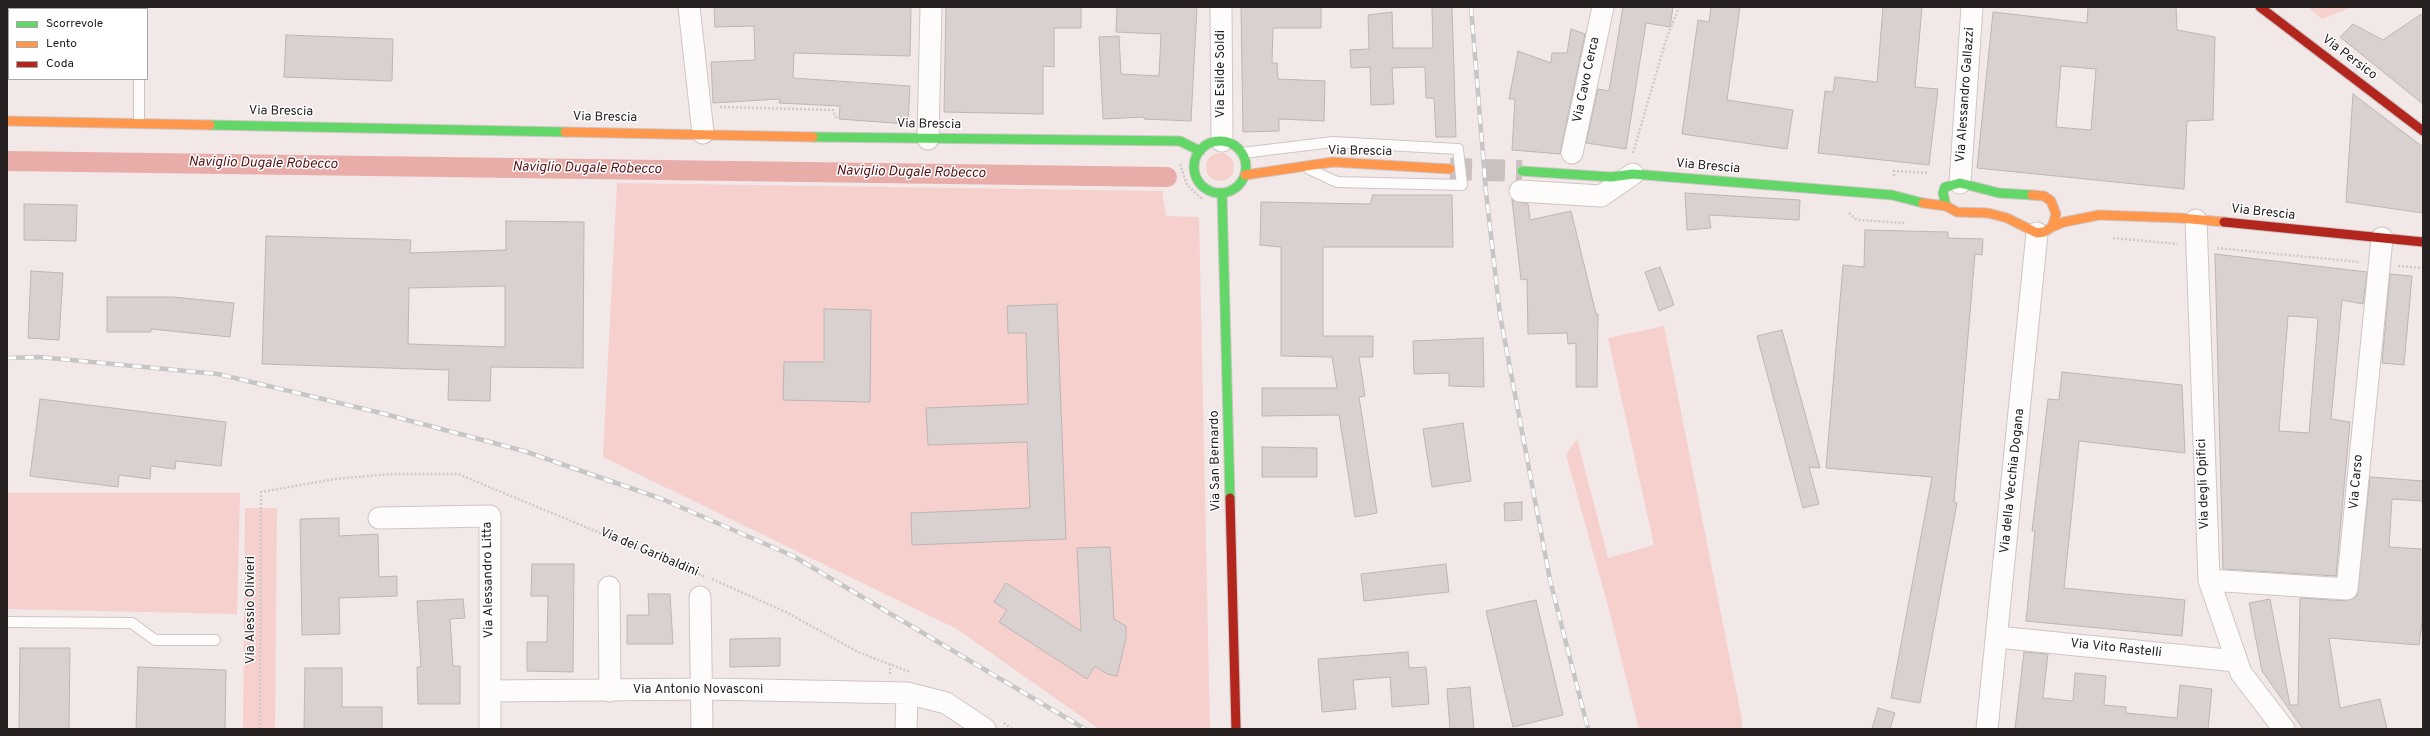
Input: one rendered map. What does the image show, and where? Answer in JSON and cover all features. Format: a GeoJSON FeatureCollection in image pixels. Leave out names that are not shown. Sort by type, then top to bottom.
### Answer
{"type":"FeatureCollection","features":[{"type":"Feature","properties":{"kind":"main road","name":"Via Persico"},"geometry":{"type":"LineString","coordinates":[[2260,7],[2422,127]]}},
{"type":"Feature","properties":{"kind":"main road","name":"Via Brescia"},"geometry":{"type":"LineString","coordinates":[[7,121],[139,122],[703,133],[928,139],[1180,141],[1200,151]]}},
{"type":"Feature","properties":{"kind":"main road"},"geometry":{"type":"LineString","coordinates":[[1222,141],[1237,147],[1242,154],[1246,168],[1245,175],[1237,187],[1222,193],[1214,192],[1200,183],[1194,167],[1200,151],[1206,145],[1222,141]]}},
{"type":"Feature","properties":{"kind":"main road","name":"Via Brescia"},"geometry":{"type":"LineString","coordinates":[[1245,175],[1333,162],[1450,169]]}},
{"type":"Feature","properties":{"kind":"main road","name":"Via Brescia"},"geometry":{"type":"LineString","coordinates":[[1633,174],[1892,195],[1910,201],[1946,206],[1957,212],[1988,213],[2044,230],[2064,222],[2100,215]]}},
{"type":"Feature","properties":{"kind":"main road"},"geometry":{"type":"LineString","coordinates":[[1946,206],[1943,194],[1953,185]]}},
{"type":"Feature","properties":{"kind":"main road"},"geometry":{"type":"LineString","coordinates":[[1932,188],[1953,185],[1999,192],[2036,195],[2066,205]]}},
{"type":"Feature","properties":{"kind":"main road","name":"Via Brescia"},"geometry":{"type":"LineString","coordinates":[[1892,195],[1910,190]]}},
{"type":"Feature","properties":{"kind":"main road","name":"Via San Bernardo"},"geometry":{"type":"LineString","coordinates":[[1222,193],[1236,729]]}},
{"type":"Feature","properties":{"kind":"main road"},"geometry":{"type":"LineString","coordinates":[[2044,230],[2056,214],[2051,200]]}},
{"type":"Feature","properties":{"kind":"main road","name":"Via Brescia"},"geometry":{"type":"LineString","coordinates":[[2080,209],[2100,215],[2196,220],[2423,242]]}},
{"type":"Feature","properties":{"kind":"street"},"geometry":{"type":"LineString","coordinates":[[689,7],[703,133]]}},
{"type":"Feature","properties":{"kind":"street"},"geometry":{"type":"LineString","coordinates":[[928,139],[931,7]]}},
{"type":"Feature","properties":{"kind":"street","name":"Via Esilde Soldi"},"geometry":{"type":"LineString","coordinates":[[1221,7],[1222,141]]}},
{"type":"Feature","properties":{"kind":"street","name":"Via Cavo Cerca"},"geometry":{"type":"LineString","coordinates":[[1572,153],[1603,7]]}},
{"type":"Feature","properties":{"kind":"street","name":"Via Alessandro Gallazzi"},"geometry":{"type":"LineString","coordinates":[[1953,185],[1972,7]]}},
{"type":"Feature","properties":{"kind":"street"},"geometry":{"type":"LineString","coordinates":[[1521,181],[1601,196],[1633,174]]}},
{"type":"Feature","properties":{"kind":"street","name":"Via degli Opifici"},"geometry":{"type":"LineString","coordinates":[[2196,220],[2209,580],[2236,661],[2249,685],[2284,729]]}},
{"type":"Feature","properties":{"kind":"street","name":"Via della Vecchia Dogana"},"geometry":{"type":"LineString","coordinates":[[1987,729],[2044,230]]}},
{"type":"Feature","properties":{"kind":"street","name":"Via Carso"},"geometry":{"type":"LineString","coordinates":[[2209,580],[2347,589],[2382,238]]}},
{"type":"Feature","properties":{"kind":"street","name":"Via Alessandro Litta"},"geometry":{"type":"LineString","coordinates":[[379,518],[490,516],[490,729]]}},
{"type":"Feature","properties":{"kind":"street"},"geometry":{"type":"LineString","coordinates":[[609,587],[610,690]]}},
{"type":"Feature","properties":{"kind":"street"},"geometry":{"type":"LineString","coordinates":[[700,597],[702,729]]}},
{"type":"Feature","properties":{"kind":"street","name":"Via Vito Rastelli"},"geometry":{"type":"LineString","coordinates":[[1997,637],[2236,661]]}},
{"type":"Feature","properties":{"kind":"street","name":"Via Antonio Novasconi"},"geometry":{"type":"LineString","coordinates":[[490,691],[701,690],[906,693]]}},
{"type":"Feature","properties":{"kind":"street"},"geometry":{"type":"LineString","coordinates":[[906,729],[906,693],[946,703],[992,725]]}},
{"type":"Feature","properties":{"kind":"lane"},"geometry":{"type":"LineString","coordinates":[[139,80],[139,122]]}},
{"type":"Feature","properties":{"kind":"lane"},"geometry":{"type":"LineString","coordinates":[[1242,154],[1333,142],[1458,149],[1462,185],[1337,182],[1304,166]]}},
{"type":"Feature","properties":{"kind":"lane"},"geometry":{"type":"LineString","coordinates":[[7,622],[132,623],[155,640],[215,640]]}},
{"type":"Feature","properties":{"kind":"path"},"geometry":{"type":"LineString","coordinates":[[1633,174],[1631,162],[1666,40],[1679,7]]}},
{"type":"Feature","properties":{"kind":"path"},"geometry":{"type":"LineString","coordinates":[[1890,222],[1913,223]]}},
{"type":"Feature","properties":{"kind":"path","name":"Via dei Garibaldini"},"geometry":{"type":"LineString","coordinates":[[261,492],[335,479],[390,474],[458,474],[700,574],[788,613],[858,652],[912,672]]}},
{"type":"Feature","properties":{"kind":"path","name":"Via Alessio Olivieri"},"geometry":{"type":"LineString","coordinates":[[260,729],[261,492]]}},
{"type":"Feature","properties":{"kind":"path"},"geometry":{"type":"LineString","coordinates":[[992,725],[1012,729]]}},
{"type":"Feature","properties":{"kind":"shaded area"},"geometry":{"type":"Polygon","coordinates":[[[2308,7],[2352,7],[2322,19],[2308,7]]]}},
{"type":"Feature","properties":{"kind":"shaded area"},"geometry":{"type":"Polygon","coordinates":[[[1220,153],[1230,157],[1234,167],[1230,177],[1220,181],[1210,177],[1206,167],[1210,157],[1220,153]]]}},
{"type":"Feature","properties":{"kind":"shaded area"},"geometry":{"type":"Polygon","coordinates":[[[617,183],[1162,191],[1166,216],[1199,217],[1210,729],[1099,729],[957,629],[603,457],[617,183]]]}},
{"type":"Feature","properties":{"kind":"shaded area"},"geometry":{"type":"Polygon","coordinates":[[[1664,326],[1742,720],[1742,729],[1639,729],[1610,613],[1566,455],[1577,439],[1608,558],[1654,545],[1608,338],[1664,326]]]}},
{"type":"Feature","properties":{"kind":"shaded area"},"geometry":{"type":"Polygon","coordinates":[[[7,493],[240,493],[237,614],[7,609],[7,493]]]}},
{"type":"Feature","properties":{"kind":"shaded area"},"geometry":{"type":"Polygon","coordinates":[[[245,508],[277,508],[275,729],[243,729],[245,508]]]}},
{"type":"Feature","properties":{"kind":"building"},"geometry":{"type":"Polygon","coordinates":[[[714,7],[911,7],[910,56],[794,53],[793,78],[910,86],[908,124],[839,119],[840,106],[779,103],[780,99],[713,103],[711,62],[755,60],[754,26],[715,27],[714,7]]]}},
{"type":"Feature","properties":{"kind":"building"},"geometry":{"type":"Polygon","coordinates":[[[946,7],[1081,7],[1081,28],[1054,28],[1054,67],[1043,66],[1043,114],[944,112],[946,7]]]}},
{"type":"Feature","properties":{"kind":"building"},"geometry":{"type":"Polygon","coordinates":[[[1117,7],[1197,7],[1191,121],[1144,119],[1144,117],[1103,119],[1099,37],[1119,36],[1121,74],[1159,76],[1161,34],[1116,32],[1117,7]]]}},
{"type":"Feature","properties":{"kind":"building"},"geometry":{"type":"Polygon","coordinates":[[[1241,7],[1321,7],[1321,28],[1273,28],[1272,63],[1277,63],[1278,79],[1325,81],[1324,121],[1279,119],[1279,131],[1243,132],[1241,7]]]}},
{"type":"Feature","properties":{"kind":"building"},"geometry":{"type":"Polygon","coordinates":[[[1432,7],[1452,7],[1456,137],[1436,137],[1434,98],[1426,98],[1425,67],[1392,68],[1394,104],[1371,105],[1370,67],[1351,68],[1350,50],[1369,49],[1368,15],[1392,12],[1393,48],[1433,48],[1432,7]]]}},
{"type":"Feature","properties":{"kind":"building"},"geometry":{"type":"Polygon","coordinates":[[[1623,7],[1673,7],[1670,27],[1646,23],[1626,149],[1586,143],[1598,89],[1609,91],[1623,7]]]}},
{"type":"Feature","properties":{"kind":"building"},"geometry":{"type":"Polygon","coordinates":[[[1711,7],[1740,7],[1727,100],[1793,110],[1787,149],[1682,134],[1698,20],[1709,22],[1711,7]]]}},
{"type":"Feature","properties":{"kind":"building"},"geometry":{"type":"Polygon","coordinates":[[[1883,7],[1922,7],[1915,87],[1938,89],[1929,165],[1818,153],[1825,91],[1833,92],[1835,77],[1877,82],[1883,7]]]}},
{"type":"Feature","properties":{"kind":"building"},"geometry":{"type":"Polygon","coordinates":[[[2088,7],[2176,7],[2177,30],[2215,37],[2213,120],[2187,121],[2184,189],[1977,168],[1993,12],[2087,23],[2088,7]],[[2061,66],[2056,127],[2091,130],[2096,69],[2061,66]]]}},
{"type":"Feature","properties":{"kind":"building"},"geometry":{"type":"Polygon","coordinates":[[[2423,13],[2423,104],[2340,37],[2353,24],[2383,40],[2423,13]]]}},
{"type":"Feature","properties":{"kind":"building"},"geometry":{"type":"Polygon","coordinates":[[[1571,29],[1585,34],[1560,154],[1512,150],[1515,99],[1509,99],[1518,51],[1551,63],[1552,53],[1567,53],[1571,29]]]}},
{"type":"Feature","properties":{"kind":"building"},"geometry":{"type":"Polygon","coordinates":[[[286,35],[393,39],[392,81],[284,77],[286,35]]]}},
{"type":"Feature","properties":{"kind":"building"},"geometry":{"type":"Polygon","coordinates":[[[2353,94],[2423,147],[2423,213],[2346,202],[2353,94]]]}},
{"type":"Feature","properties":{"kind":"building"},"geometry":{"type":"Polygon","coordinates":[[[1685,193],[1800,200],[1799,220],[1709,215],[1711,228],[1687,230],[1685,193]]]}},
{"type":"Feature","properties":{"kind":"building"},"geometry":{"type":"Polygon","coordinates":[[[1373,195],[1452,195],[1453,247],[1323,247],[1323,336],[1373,336],[1373,357],[1359,357],[1365,396],[1359,397],[1377,513],[1355,517],[1339,415],[1262,416],[1262,388],[1337,388],[1332,357],[1281,356],[1281,247],[1260,245],[1261,202],[1370,204],[1373,195]]]}},
{"type":"Feature","properties":{"kind":"building"},"geometry":{"type":"Polygon","coordinates":[[[1512,200],[1528,204],[1530,220],[1571,211],[1596,314],[1598,314],[1597,387],[1576,387],[1576,343],[1568,344],[1567,333],[1528,334],[1527,279],[1521,280],[1512,200]]]}},
{"type":"Feature","properties":{"kind":"building"},"geometry":{"type":"Polygon","coordinates":[[[24,204],[77,205],[76,241],[24,240],[24,204]]]}},
{"type":"Feature","properties":{"kind":"building"},"geometry":{"type":"Polygon","coordinates":[[[506,221],[584,222],[583,368],[491,367],[490,401],[448,400],[449,370],[262,364],[266,236],[411,240],[410,253],[506,250],[506,221]],[[505,286],[409,288],[408,344],[505,347],[505,286]]]}},
{"type":"Feature","properties":{"kind":"building"},"geometry":{"type":"Polygon","coordinates":[[[1865,230],[1948,232],[1948,238],[1983,239],[1982,255],[1975,254],[1954,502],[1957,503],[1920,703],[1891,698],[1932,477],[1826,468],[1843,265],[1864,267],[1865,230]]]}},
{"type":"Feature","properties":{"kind":"building"},"geometry":{"type":"Polygon","coordinates":[[[2215,254],[2367,272],[2363,304],[2342,300],[2331,419],[2350,422],[2336,576],[2223,569],[2215,254]],[[2288,316],[2279,431],[2309,433],[2318,318],[2288,316]]]}},
{"type":"Feature","properties":{"kind":"building"},"geometry":{"type":"Polygon","coordinates":[[[1660,267],[1674,305],[1659,311],[1645,272],[1660,267]]]}},
{"type":"Feature","properties":{"kind":"building"},"geometry":{"type":"Polygon","coordinates":[[[31,271],[63,273],[59,340],[28,338],[31,271]]]}},
{"type":"Feature","properties":{"kind":"building"},"geometry":{"type":"Polygon","coordinates":[[[2390,274],[2412,276],[2404,365],[2382,363],[2390,274]]]}},
{"type":"Feature","properties":{"kind":"building"},"geometry":{"type":"Polygon","coordinates":[[[107,297],[173,297],[234,303],[230,337],[151,329],[151,332],[107,332],[107,297]]]}},
{"type":"Feature","properties":{"kind":"building"},"geometry":{"type":"Polygon","coordinates":[[[1057,304],[1066,539],[912,545],[911,513],[1030,508],[1027,442],[928,445],[926,408],[1028,404],[1026,333],[1008,333],[1007,306],[1057,304]]]}},
{"type":"Feature","properties":{"kind":"building"},"geometry":{"type":"Polygon","coordinates":[[[824,309],[871,310],[870,402],[783,400],[784,362],[824,362],[824,309]]]}},
{"type":"Feature","properties":{"kind":"building"},"geometry":{"type":"Polygon","coordinates":[[[1782,330],[1820,468],[1809,467],[1819,504],[1803,508],[1757,336],[1782,330]]]}},
{"type":"Feature","properties":{"kind":"building"},"geometry":{"type":"Polygon","coordinates":[[[1483,338],[1484,387],[1449,386],[1449,373],[1414,374],[1413,341],[1483,338]]]}},
{"type":"Feature","properties":{"kind":"building"},"geometry":{"type":"Polygon","coordinates":[[[2062,372],[2182,385],[2185,453],[2079,441],[2064,588],[2185,600],[2182,636],[2026,621],[2035,531],[2032,531],[2048,399],[2059,400],[2062,372]]]}},
{"type":"Feature","properties":{"kind":"building"},"geometry":{"type":"Polygon","coordinates":[[[40,399],[226,422],[221,466],[176,461],[175,469],[151,466],[150,479],[119,475],[118,487],[30,476],[40,399]]]}},
{"type":"Feature","properties":{"kind":"building"},"geometry":{"type":"Polygon","coordinates":[[[1463,423],[1471,481],[1432,487],[1423,429],[1463,423]]]}},
{"type":"Feature","properties":{"kind":"building"},"geometry":{"type":"Polygon","coordinates":[[[1262,447],[1317,448],[1317,477],[1262,477],[1262,447]]]}},
{"type":"Feature","properties":{"kind":"building"},"geometry":{"type":"Polygon","coordinates":[[[2370,477],[2423,481],[2423,501],[2392,499],[2389,547],[2423,549],[2423,615],[2419,645],[2329,638],[2340,708],[2380,699],[2387,729],[2303,729],[2262,671],[2249,603],[2270,599],[2290,705],[2298,705],[2300,598],[2346,601],[2357,596],[2370,477]]]}},
{"type":"Feature","properties":{"kind":"building"},"geometry":{"type":"Polygon","coordinates":[[[1522,502],[1522,520],[1505,521],[1504,503],[1522,502]]]}},
{"type":"Feature","properties":{"kind":"building"},"geometry":{"type":"Polygon","coordinates":[[[339,518],[339,536],[378,534],[379,577],[397,576],[397,596],[339,598],[340,634],[302,635],[300,519],[339,518]]]}},
{"type":"Feature","properties":{"kind":"building"},"geometry":{"type":"Polygon","coordinates":[[[1110,547],[1114,619],[1126,626],[1126,638],[1117,676],[1107,674],[1095,666],[1087,679],[999,622],[1007,610],[994,602],[1006,583],[1081,631],[1077,548],[1110,547]]]}},
{"type":"Feature","properties":{"kind":"building"},"geometry":{"type":"Polygon","coordinates":[[[532,564],[574,564],[573,672],[527,671],[527,642],[547,642],[548,596],[531,596],[532,564]]]}},
{"type":"Feature","properties":{"kind":"building"},"geometry":{"type":"Polygon","coordinates":[[[1446,564],[1449,592],[1364,601],[1361,574],[1446,564]]]}},
{"type":"Feature","properties":{"kind":"building"},"geometry":{"type":"Polygon","coordinates":[[[648,594],[670,594],[673,644],[627,644],[627,615],[649,615],[648,594]]]}},
{"type":"Feature","properties":{"kind":"building"},"geometry":{"type":"Polygon","coordinates":[[[463,599],[465,618],[450,619],[453,666],[460,666],[460,704],[418,704],[417,667],[421,667],[417,601],[463,599]]]}},
{"type":"Feature","properties":{"kind":"building"},"geometry":{"type":"Polygon","coordinates":[[[1536,600],[1563,715],[1513,727],[1486,611],[1536,600]]]}},
{"type":"Feature","properties":{"kind":"building"},"geometry":{"type":"Polygon","coordinates":[[[780,638],[780,666],[730,667],[730,639],[780,638]]]}},
{"type":"Feature","properties":{"kind":"building"},"geometry":{"type":"Polygon","coordinates":[[[20,648],[70,648],[69,729],[19,729],[20,648]]]}},
{"type":"Feature","properties":{"kind":"building"},"geometry":{"type":"Polygon","coordinates":[[[1408,652],[1409,668],[1426,667],[1429,704],[1392,707],[1390,677],[1353,680],[1356,709],[1322,712],[1318,659],[1408,652]]]}},
{"type":"Feature","properties":{"kind":"building"},"geometry":{"type":"Polygon","coordinates":[[[2024,652],[2048,654],[2043,698],[2073,701],[2075,673],[2106,676],[2104,705],[2126,707],[2126,713],[2177,718],[2180,685],[2212,689],[2208,729],[2015,729],[2024,652]]]}},
{"type":"Feature","properties":{"kind":"building"},"geometry":{"type":"Polygon","coordinates":[[[138,667],[226,670],[225,729],[136,729],[138,667]]]}},
{"type":"Feature","properties":{"kind":"building"},"geometry":{"type":"Polygon","coordinates":[[[305,668],[342,668],[342,707],[382,707],[382,729],[304,729],[305,668]]]}},
{"type":"Feature","properties":{"kind":"building"},"geometry":{"type":"Polygon","coordinates":[[[1470,687],[1474,729],[1450,729],[1447,689],[1470,687]]]}},
{"type":"Feature","properties":{"kind":"building"},"geometry":{"type":"Polygon","coordinates":[[[1878,708],[1895,713],[1890,729],[1872,729],[1878,708]]]}},
{"type":"Feature","properties":{"kind":"waterway","name":"Naviglio Dugale Robecco"},"geometry":{"type":"LineString","coordinates":[[7,161],[1167,177]]}},
{"type":"Feature","properties":{"kind":"tunnel"},"geometry":{"type":"LineString","coordinates":[[1450,169],[1522,171]]}},
{"type":"Feature","properties":{"kind":"railway"},"geometry":{"type":"LineString","coordinates":[[1471,7],[1486,192],[1500,315],[1550,580],[1588,729]]}},
{"type":"Feature","properties":{"kind":"railway"},"geometry":{"type":"LineString","coordinates":[[7,358],[39,357],[218,374],[377,412],[524,451],[662,499],[793,556],[1085,729]]}},
{"type":"Feature","properties":{"kind":"traffic: fast"},"geometry":{"type":"LineString","coordinates":[[210,125],[565,132]]}},
{"type":"Feature","properties":{"kind":"traffic: fast"},"geometry":{"type":"LineString","coordinates":[[813,137],[1180,141],[1200,151]]}},
{"type":"Feature","properties":{"kind":"traffic: fast"},"geometry":{"type":"LineString","coordinates":[[1220,141],[1230,143],[1238,149],[1244,157],[1246,167],[1244,177],[1238,185],[1230,191],[1220,193],[1210,191],[1202,185],[1196,177],[1194,167],[1196,157],[1202,149],[1210,143],[1220,141]]}},
{"type":"Feature","properties":{"kind":"traffic: fast"},"geometry":{"type":"LineString","coordinates":[[1522,171],[1611,177],[1633,174],[1892,195],[1923,203]]}},
{"type":"Feature","properties":{"kind":"traffic: fast"},"geometry":{"type":"LineString","coordinates":[[1946,206],[1943,193],[1945,187],[1960,183],[1999,193],[2032,195]]}},
{"type":"Feature","properties":{"kind":"traffic: fast"},"geometry":{"type":"LineString","coordinates":[[1222,193],[1230,498]]}},
{"type":"Feature","properties":{"kind":"traffic: slow"},"geometry":{"type":"LineString","coordinates":[[7,121],[210,125]]}},
{"type":"Feature","properties":{"kind":"traffic: slow"},"geometry":{"type":"LineString","coordinates":[[565,132],[813,137]]}},
{"type":"Feature","properties":{"kind":"traffic: slow"},"geometry":{"type":"LineString","coordinates":[[1245,175],[1333,162],[1450,169]]}},
{"type":"Feature","properties":{"kind":"traffic: slow"},"geometry":{"type":"LineString","coordinates":[[1923,203],[1946,206],[1957,212],[1988,213],[2007,218],[2037,233],[2044,232],[2052,227],[2056,214],[2051,201],[2044,196],[2032,195]]}},
{"type":"Feature","properties":{"kind":"traffic: slow"},"geometry":{"type":"LineString","coordinates":[[2052,227],[2064,222],[2099,215],[2180,218],[2224,222]]}},
{"type":"Feature","properties":{"kind":"traffic: jam"},"geometry":{"type":"LineString","coordinates":[[2260,7],[2423,131]]}},
{"type":"Feature","properties":{"kind":"traffic: jam"},"geometry":{"type":"LineString","coordinates":[[2224,222],[2423,242]]}},
{"type":"Feature","properties":{"kind":"traffic: jam"},"geometry":{"type":"LineString","coordinates":[[1230,498],[1236,729]]}}]}
